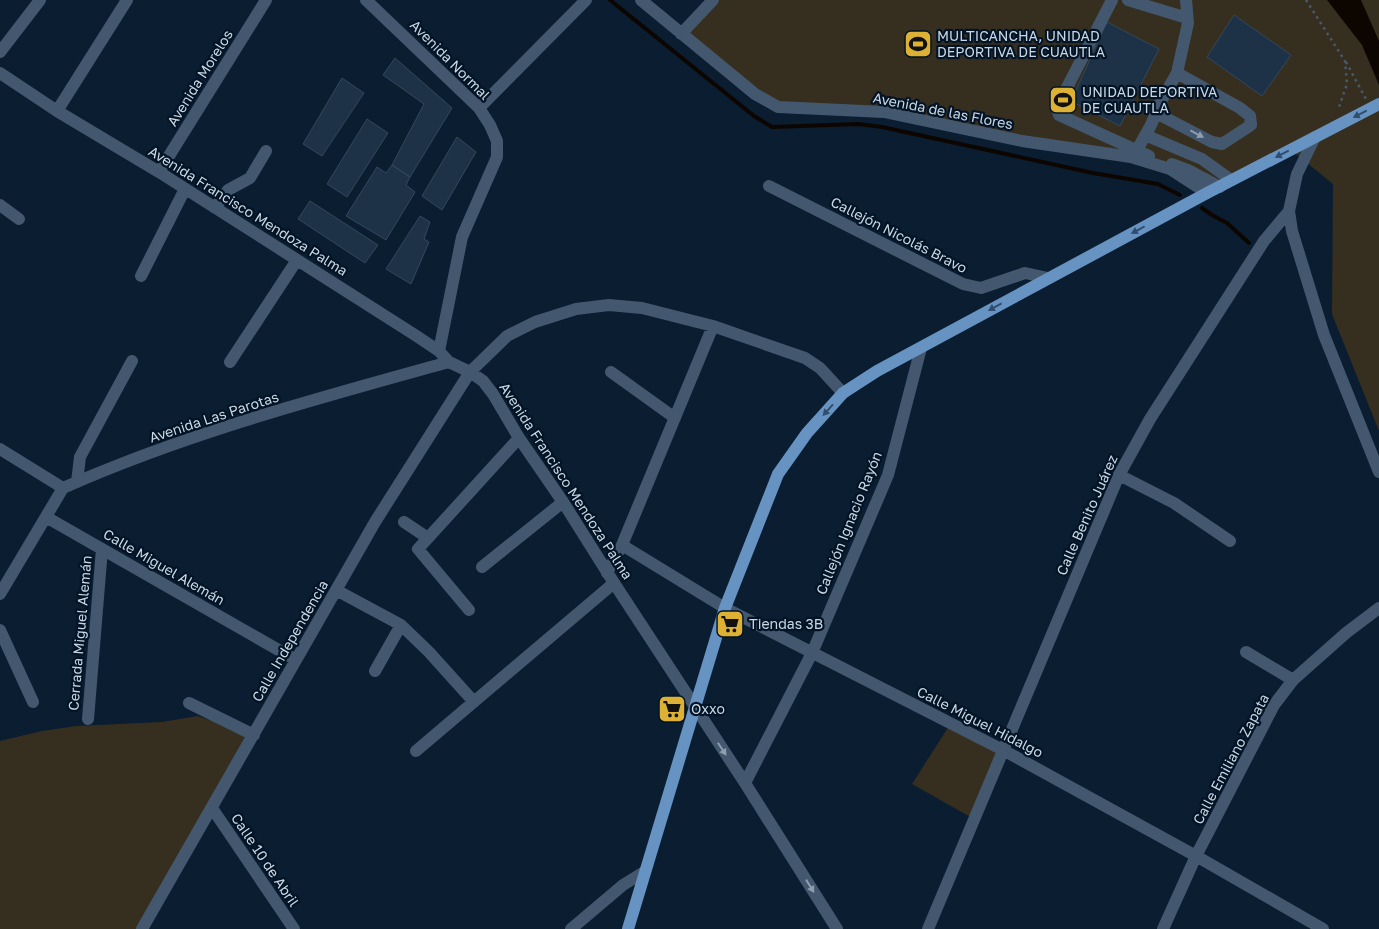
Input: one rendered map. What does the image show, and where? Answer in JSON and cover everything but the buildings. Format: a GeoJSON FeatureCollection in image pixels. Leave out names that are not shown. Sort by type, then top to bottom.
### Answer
{"type":"FeatureCollection","features":[{"type":"Feature","properties":{"kind":"main road"},"geometry":{"type":"LineString","coordinates":[[628,929],[725,608],[778,474],[807,433],[843,393],[878,371],[1048,278],[1231,180],[1379,104]]}},
{"type":"Feature","properties":{"kind":"street"},"geometry":{"type":"LineString","coordinates":[[0,52],[40,0]]}},
{"type":"Feature","properties":{"kind":"street"},"geometry":{"type":"LineString","coordinates":[[57,111],[127,0]]}},
{"type":"Feature","properties":{"kind":"street","name":"Avenida Morelos"},"geometry":{"type":"LineString","coordinates":[[159,172],[266,0]]}},
{"type":"Feature","properties":{"kind":"street"},"geometry":{"type":"LineString","coordinates":[[479,108],[586,0]]}},
{"type":"Feature","properties":{"kind":"street","name":"Avenida de las Flores"},"geometry":{"type":"LineString","coordinates":[[641,0],[755,94],[778,107],[884,112],[1022,141],[1131,157],[1170,169],[1207,193]]}},
{"type":"Feature","properties":{"kind":"street"},"geometry":{"type":"LineString","coordinates":[[681,34],[713,0]]}},
{"type":"Feature","properties":{"kind":"street"},"geometry":{"type":"LineString","coordinates":[[1112,0],[1057,107],[1059,115],[1136,150],[1188,170],[1220,187]]}},
{"type":"Feature","properties":{"kind":"street"},"geometry":{"type":"LineString","coordinates":[[1128,0],[1187,18]]}},
{"type":"Feature","properties":{"kind":"street"},"geometry":{"type":"LineString","coordinates":[[1136,150],[1177,73],[1188,23],[1186,0]]}},
{"type":"Feature","properties":{"kind":"street","name":"Avenida Normal"},"geometry":{"type":"LineString","coordinates":[[375,2],[479,108],[490,125],[497,141],[497,157],[462,237],[439,352]]}},
{"type":"Feature","properties":{"kind":"street","name":"Avenida Francisco Mendoza Palma"},"geometry":{"type":"LineString","coordinates":[[0,73],[57,111],[159,172],[297,260],[439,352],[448,362],[470,372],[483,381],[745,783],[837,929]]}},
{"type":"Feature","properties":{"kind":"street"},"geometry":{"type":"LineString","coordinates":[[1156,113],[1212,142],[1222,144],[1251,125],[1250,116],[1240,108],[1177,73]]}},
{"type":"Feature","properties":{"kind":"street"},"geometry":{"type":"LineString","coordinates":[[1145,135],[1202,160],[1231,180]]}},
{"type":"Feature","properties":{"kind":"street","name":"Calle Benito Juárez"},"geometry":{"type":"LineString","coordinates":[[928,929],[1118,475],[1150,420],[1264,241],[1289,211],[1297,174],[1315,138]]}},
{"type":"Feature","properties":{"kind":"street"},"geometry":{"type":"LineString","coordinates":[[215,208],[228,190],[250,178],[266,152]]}},
{"type":"Feature","properties":{"kind":"street","name":"Callejón Nicolás Bravo"},"geometry":{"type":"LineString","coordinates":[[769,186],[963,284],[981,288],[1025,273],[1048,278]]}},
{"type":"Feature","properties":{"kind":"street"},"geometry":{"type":"LineString","coordinates":[[141,276],[185,189]]}},
{"type":"Feature","properties":{"kind":"street"},"geometry":{"type":"LineString","coordinates":[[0,205],[19,218]]}},
{"type":"Feature","properties":{"kind":"street"},"geometry":{"type":"LineString","coordinates":[[1289,211],[1292,231],[1324,335],[1379,472]]}},
{"type":"Feature","properties":{"kind":"street"},"geometry":{"type":"LineString","coordinates":[[230,362],[297,260]]}},
{"type":"Feature","properties":{"kind":"street","name":"Calle Independencia"},"geometry":{"type":"LineString","coordinates":[[142,929],[375,522],[470,372],[507,336],[535,322],[576,309],[609,305],[642,308],[713,326],[805,358],[820,368],[843,393]]}},
{"type":"Feature","properties":{"kind":"street"},"geometry":{"type":"LineString","coordinates":[[416,751],[474,702],[610,578],[713,326]]}},
{"type":"Feature","properties":{"kind":"street","name":"Callejón Ignacio Rayón"},"geometry":{"type":"LineString","coordinates":[[745,783],[812,653],[888,475],[921,348]]}},
{"type":"Feature","properties":{"kind":"street"},"geometry":{"type":"LineString","coordinates":[[77,482],[80,457],[132,361]]}},
{"type":"Feature","properties":{"kind":"street","name":"Avenida Las Parotas"},"geometry":{"type":"LineString","coordinates":[[63,488],[203,433],[448,362]]}},
{"type":"Feature","properties":{"kind":"street"},"geometry":{"type":"LineString","coordinates":[[611,372],[675,418]]}},
{"type":"Feature","properties":{"kind":"street"},"geometry":{"type":"LineString","coordinates":[[469,610],[418,549],[519,438]]}},
{"type":"Feature","properties":{"kind":"street"},"geometry":{"type":"LineString","coordinates":[[0,449],[63,488],[0,594]]}},
{"type":"Feature","properties":{"kind":"street"},"geometry":{"type":"LineString","coordinates":[[1118,475],[1174,503],[1230,541]]}},
{"type":"Feature","properties":{"kind":"street"},"geometry":{"type":"LineString","coordinates":[[482,567],[563,502]]}},
{"type":"Feature","properties":{"kind":"street","name":"Calle Miguel Alemán"},"geometry":{"type":"LineString","coordinates":[[46,517],[296,660]]}},
{"type":"Feature","properties":{"kind":"street"},"geometry":{"type":"LineString","coordinates":[[404,522],[428,538]]}},
{"type":"Feature","properties":{"kind":"street","name":"Calle Miguel Hidalgo"},"geometry":{"type":"LineString","coordinates":[[622,545],[725,608],[1003,750],[1196,856],[1322,929]]}},
{"type":"Feature","properties":{"kind":"street","name":"Cerrada Miguel Alemán"},"geometry":{"type":"LineString","coordinates":[[88,719],[102,549]]}},
{"type":"Feature","properties":{"kind":"street"},"geometry":{"type":"LineString","coordinates":[[336,590],[401,625],[429,652],[474,702]]}},
{"type":"Feature","properties":{"kind":"street","name":"Calle Emiliano Zapata"},"geometry":{"type":"LineString","coordinates":[[1163,929],[1196,856],[1274,706],[1293,680],[1346,633],[1379,608]]}},
{"type":"Feature","properties":{"kind":"street"},"geometry":{"type":"LineString","coordinates":[[375,671],[401,625]]}},
{"type":"Feature","properties":{"kind":"street"},"geometry":{"type":"LineString","coordinates":[[0,630],[33,702]]}},
{"type":"Feature","properties":{"kind":"street"},"geometry":{"type":"LineString","coordinates":[[1246,652],[1293,680]]}},
{"type":"Feature","properties":{"kind":"street"},"geometry":{"type":"LineString","coordinates":[[189,703],[254,735]]}},
{"type":"Feature","properties":{"kind":"street","name":"Calle 10 de Abril"},"geometry":{"type":"LineString","coordinates":[[212,808],[294,929]]}},
{"type":"Feature","properties":{"kind":"street"},"geometry":{"type":"LineString","coordinates":[[571,929],[623,885],[644,872]]}},
{"type":"Feature","properties":{"kind":"path"},"geometry":{"type":"LineString","coordinates":[[1306,0],[1345,61],[1366,99]]}},
{"type":"Feature","properties":{"kind":"path"},"geometry":{"type":"LineString","coordinates":[[1328,130],[1339,109],[1347,84],[1345,61]]}},
{"type":"Feature","properties":{"kind":"shaded area","name":"UNIDAD DEPORTIVA DE CUAUTLA"},"geometry":{"type":"Polygon","coordinates":[[[713,0],[1379,0],[1379,431],[1332,314],[1333,184],[1291,150],[1207,193],[1170,169],[884,112],[778,107],[681,34],[713,0]]]}},
{"type":"Feature","properties":{"kind":"shaded area"},"geometry":{"type":"Polygon","coordinates":[[[1327,0],[1361,0],[1379,41],[1379,85],[1362,45],[1327,0]]]}},
{"type":"Feature","properties":{"kind":"shaded area"},"geometry":{"type":"Polygon","coordinates":[[[198,716],[254,735],[142,929],[0,929],[0,741],[42,731],[76,726],[162,722],[198,716]]]}},
{"type":"Feature","properties":{"kind":"shaded area"},"geometry":{"type":"Polygon","coordinates":[[[951,723],[1003,750],[974,819],[912,784],[951,723]]]}},
{"type":"Feature","properties":{"kind":"waterway"},"geometry":{"type":"LineString","coordinates":[[610,0],[754,116],[772,127],[858,124],[882,127],[1093,173],[1158,184],[1180,195]]}},
{"type":"Feature","properties":{"kind":"waterway"},"geometry":{"type":"LineString","coordinates":[[1202,208],[1227,223],[1249,243]]}},
{"type":"Feature","properties":{"kind":"place","name":"MULTICANCHA, UNIDAD DEPORTIVA DE CUAUTLA"},"geometry":{"type":"Point","coordinates":[918,44]}},
{"type":"Feature","properties":{"kind":"place","name":"UNIDAD DEPORTIVA DE CUAUTLA"},"geometry":{"type":"Point","coordinates":[1063,100]}},
{"type":"Feature","properties":{"kind":"place","name":"Tiendas 3B"},"geometry":{"type":"Point","coordinates":[730,624]}},
{"type":"Feature","properties":{"kind":"place","name":"Oxxo"},"geometry":{"type":"Point","coordinates":[672,709]}}]}
